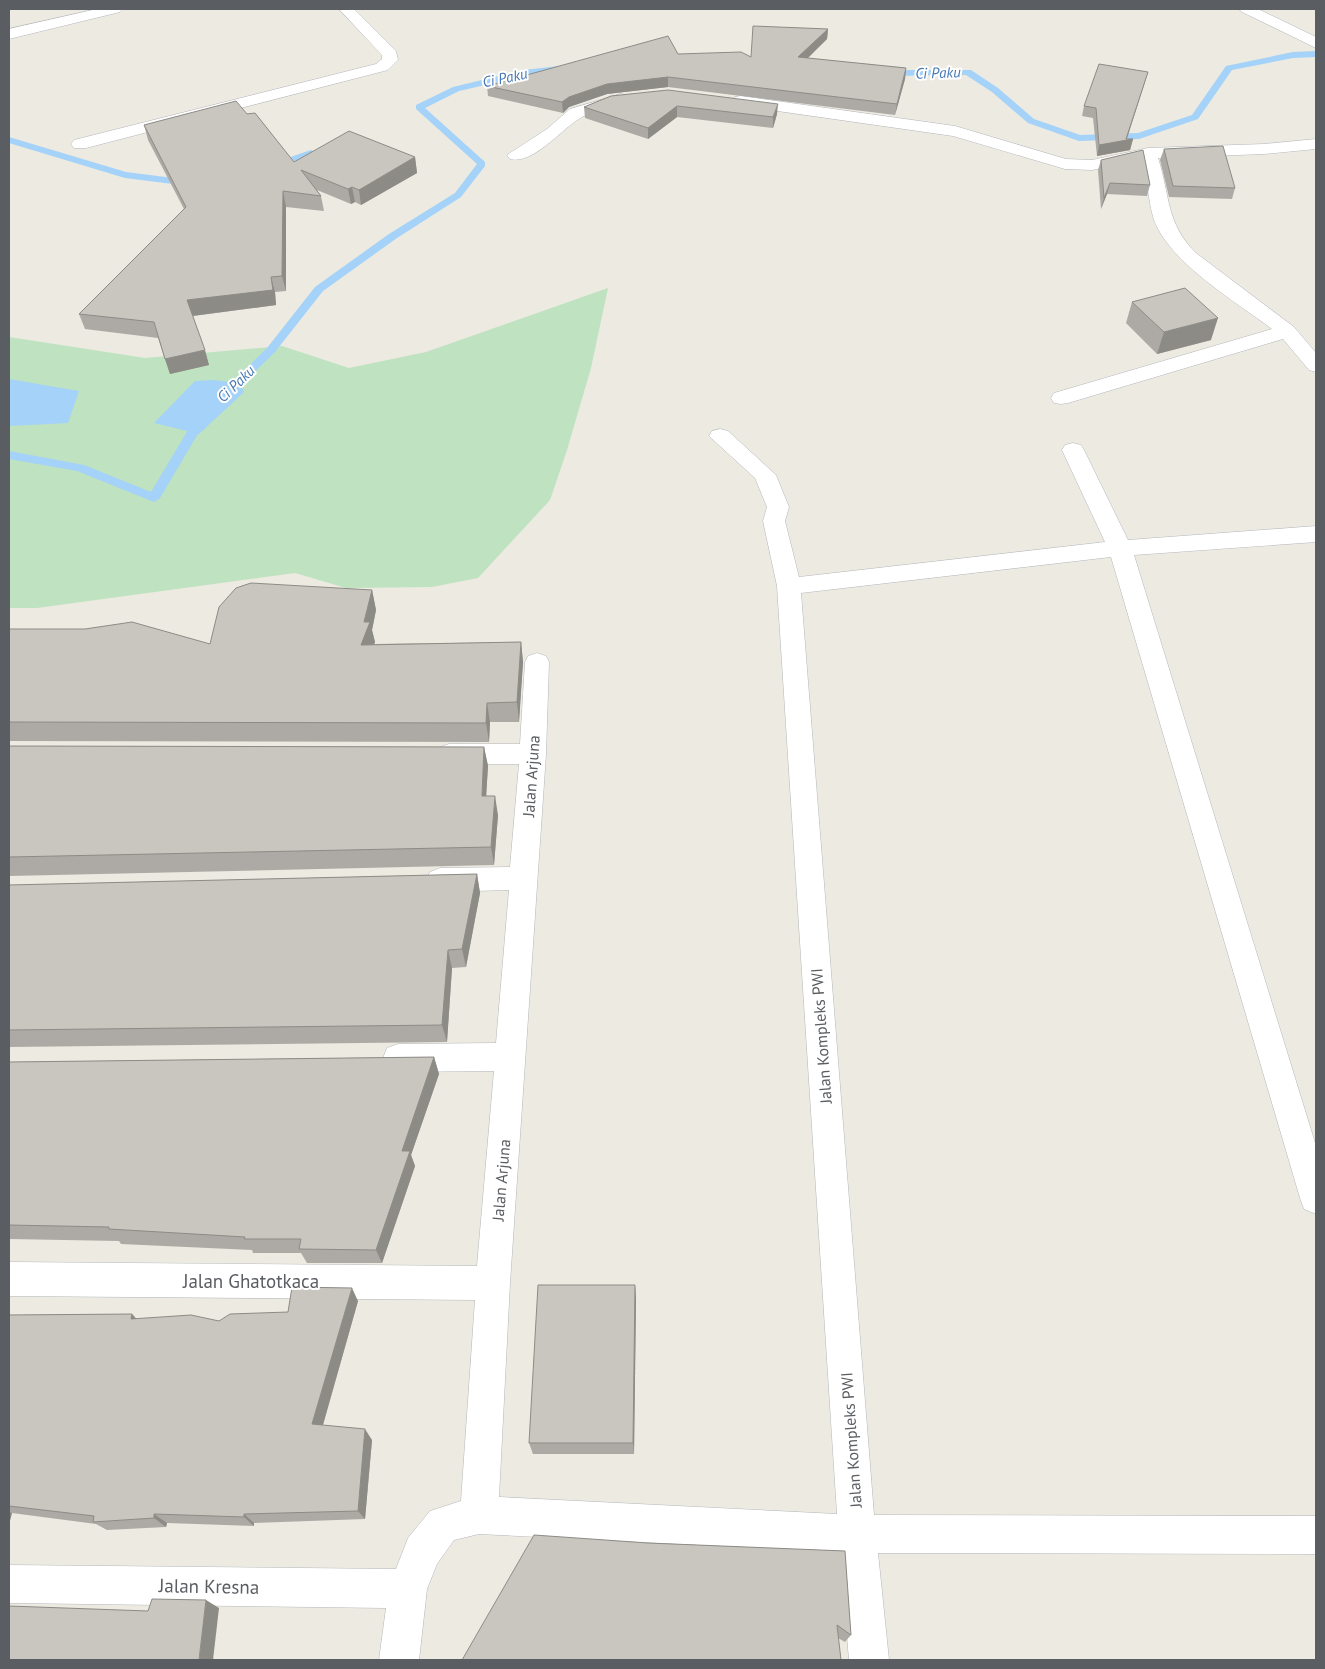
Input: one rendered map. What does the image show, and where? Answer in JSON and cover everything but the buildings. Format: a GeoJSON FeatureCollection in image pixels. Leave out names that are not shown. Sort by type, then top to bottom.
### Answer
{"type":"FeatureCollection","features":[{"type":"Feature","properties":{"kind":"street"},"geometry":{"type":"LineString","coordinates":[[9,34],[115,9]]}},
{"type":"Feature","properties":{"kind":"street"},"geometry":{"type":"LineString","coordinates":[[80,144],[382,67],[390,60],[390,54],[346,9]]}},
{"type":"Feature","properties":{"kind":"street"},"geometry":{"type":"LineString","coordinates":[[1247,9],[1316,43]]}},
{"type":"Feature","properties":{"kind":"street"},"geometry":{"type":"LineString","coordinates":[[516,155],[553,133],[576,113],[608,101],[637,96]]}},
{"type":"Feature","properties":{"kind":"street"},"geometry":{"type":"LineString","coordinates":[[722,99],[925,125],[955,131],[1065,164],[1092,165],[1148,153],[1264,149],[1316,144]]}},
{"type":"Feature","properties":{"kind":"street"},"geometry":{"type":"LineString","coordinates":[[1148,153],[1156,178],[1163,218],[1174,242],[1189,257],[1287,332],[1316,366]]}},
{"type":"Feature","properties":{"kind":"street"},"geometry":{"type":"LineString","coordinates":[[1061,398],[1287,332]]}},
{"type":"Feature","properties":{"kind":"street","name":"Jalan Kompleks PWI"},"geometry":{"type":"LineString","coordinates":[[720,436],[765,475],[778,507],[774,521],[789,586],[858,1534],[869,1660]]}},
{"type":"Feature","properties":{"kind":"street"},"geometry":{"type":"LineString","coordinates":[[1073,450],[1120,548],[1316,1198]]}},
{"type":"Feature","properties":{"kind":"street"},"geometry":{"type":"LineString","coordinates":[[789,586],[1120,548],[1316,534]]}},
{"type":"Feature","properties":{"kind":"street","name":"Jalan Arjuna"},"geometry":{"type":"LineString","coordinates":[[479,1515],[493,1283],[533,754],[537,662]]}},
{"type":"Feature","properties":{"kind":"street"},"geometry":{"type":"LineString","coordinates":[[424,754],[533,754]]}},
{"type":"Feature","properties":{"kind":"street"},"geometry":{"type":"LineString","coordinates":[[414,880],[523,878]]}},
{"type":"Feature","properties":{"kind":"street"},"geometry":{"type":"LineString","coordinates":[[373,1058],[511,1057]]}},
{"type":"Feature","properties":{"kind":"street","name":"Jalan Ghatotkaca"},"geometry":{"type":"LineString","coordinates":[[9,1279],[493,1283]]}},
{"type":"Feature","properties":{"kind":"street"},"geometry":{"type":"LineString","coordinates":[[399,1660],[408,1589],[422,1552],[443,1524],[479,1515],[858,1534],[1316,1535]]}},
{"type":"Feature","properties":{"kind":"street","name":"Jalan Kresna"},"geometry":{"type":"LineString","coordinates":[[9,1584],[408,1589]]}},
{"type":"Feature","properties":{"kind":"green space"},"geometry":{"type":"Polygon","coordinates":[[[608,288],[591,368],[550,500],[478,578],[432,587],[346,588],[295,573],[37,608],[9,608],[9,337],[145,358],[282,346],[349,368],[426,352],[608,288]]]}},
{"type":"Feature","properties":{"kind":"water"},"geometry":{"type":"Polygon","coordinates":[[[9,379],[79,391],[68,423],[9,426],[9,379]]]}},
{"type":"Feature","properties":{"kind":"water"},"geometry":{"type":"Polygon","coordinates":[[[213,380],[240,383],[244,392],[199,434],[154,423],[195,381],[213,380]]]}},
{"type":"Feature","properties":{"kind":"waterway","name":"Ci Paku"},"geometry":{"type":"LineString","coordinates":[[886,73],[968,72],[995,90],[1031,121],[1079,138],[1139,136],[1195,117],[1229,68],[1293,55],[1316,54]]}},
{"type":"Feature","properties":{"kind":"waterway","name":"Ci Paku"},"geometry":{"type":"LineString","coordinates":[[224,396],[271,350],[319,289],[393,236],[458,195],[482,164],[419,107],[456,89],[524,73],[559,69]]}},
{"type":"Feature","properties":{"kind":"waterway"},"geometry":{"type":"LineString","coordinates":[[9,140],[125,175],[189,183]]}},
{"type":"Feature","properties":{"kind":"waterway"},"geometry":{"type":"LineString","coordinates":[[272,165],[311,153]]}},
{"type":"Feature","properties":{"kind":"waterway","name":"Ci Paku"},"geometry":{"type":"LineString","coordinates":[[9,455],[80,468],[154,498],[203,415]]}}]}
